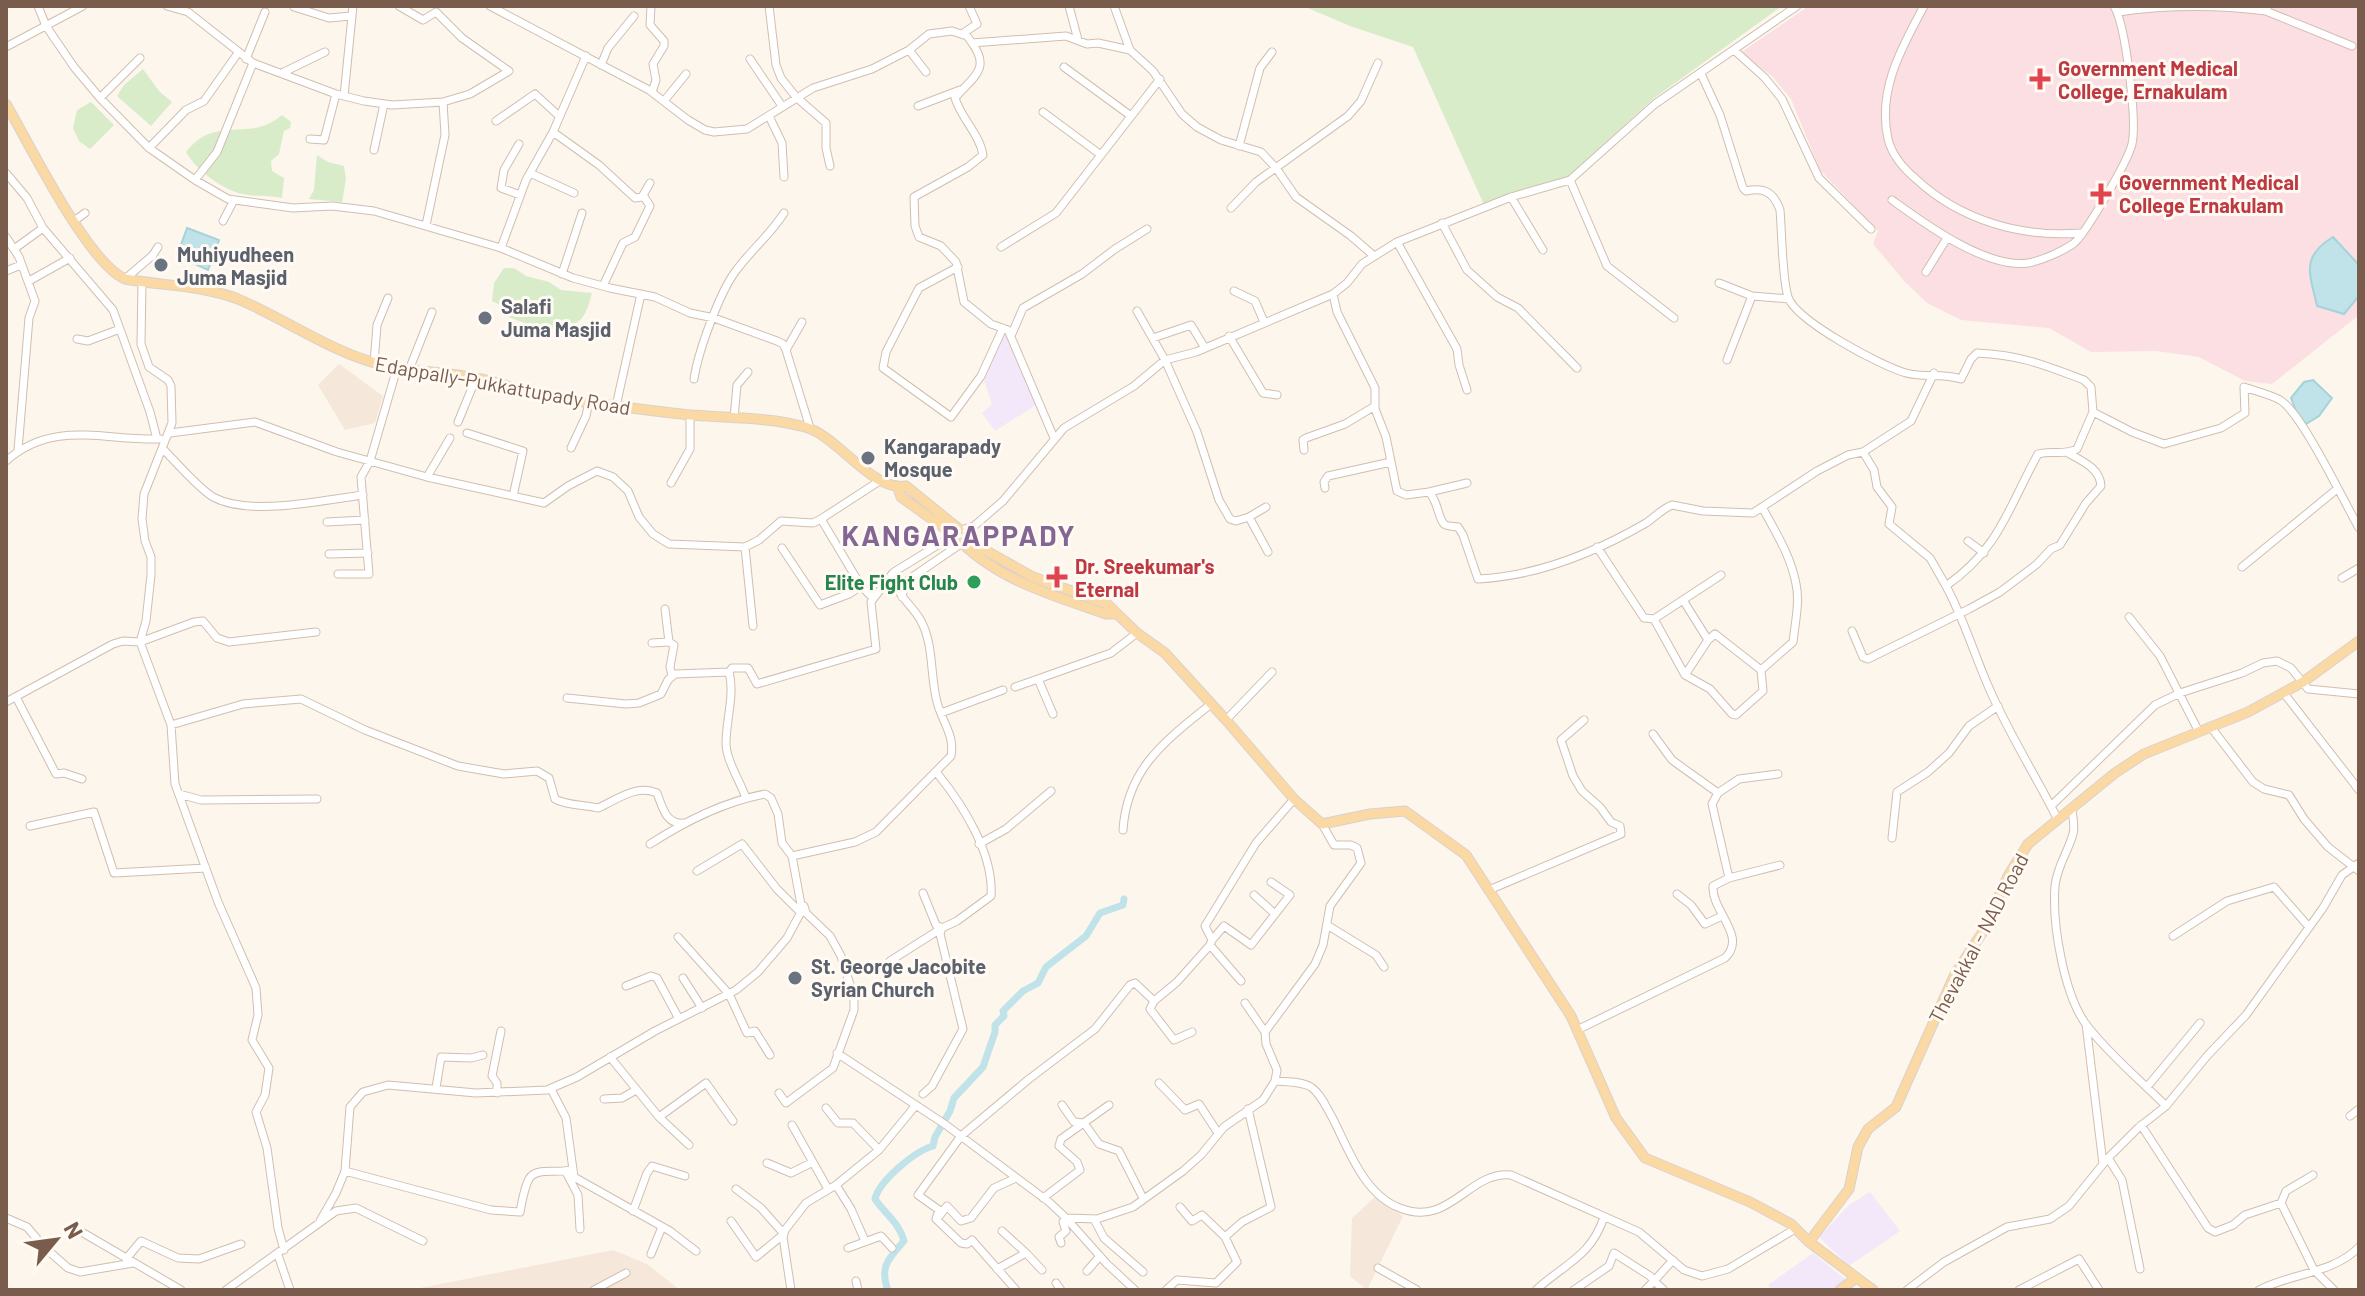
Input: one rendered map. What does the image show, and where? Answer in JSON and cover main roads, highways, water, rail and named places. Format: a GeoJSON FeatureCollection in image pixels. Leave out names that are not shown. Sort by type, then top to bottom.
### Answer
{"type":"FeatureCollection","features":[{"type":"Feature","properties":{"kind":"main road","name":"Edappally-Pukkattupady Road"},"geometry":{"type":"LineString","coordinates":[[6,104],[74,221],[99,260],[114,274],[142,282],[205,289],[238,300],[333,347],[374,363],[476,378],[546,396],[690,416],[761,419],[810,428],[881,480],[898,488],[901,497],[964,533],[979,560],[1029,587],[1106,614],[1115,614],[1165,653],[1294,799],[1322,824],[1370,814],[1405,811],[1466,855],[1577,1030],[1616,1118],[1645,1158],[1750,1202],[1795,1229],[1809,1242]]}},
{"type":"Feature","properties":{"kind":"main road","name":"Thevakkal - NAD Road"},"geometry":{"type":"LineString","coordinates":[[1809,1242],[1849,1189],[1858,1147],[1868,1129],[1896,1107],[1955,974],[1984,930],[2008,876],[2028,844],[2115,773],[2144,754],[2248,712],[2303,682],[2359,641]]}},
{"type":"Feature","properties":{"kind":"main road"},"geometry":{"type":"LineString","coordinates":[[1809,1242],[1873,1290]]}},
{"type":"Feature","properties":{"kind":"main road"},"geometry":{"type":"LineString","coordinates":[[1840,1290],[1856,1278]]}},
{"type":"Feature","properties":{"kind":"water"},"geometry":{"type":"Polygon","coordinates":[[[187,228],[219,240],[208,270],[177,256],[187,228]]]}},
{"type":"Feature","properties":{"kind":"water"},"geometry":{"type":"Polygon","coordinates":[[[2333,237],[2359,265],[2359,296],[2344,314],[2317,306],[2310,275],[2316,252],[2333,237]]]}},
{"type":"Feature","properties":{"kind":"water"},"geometry":{"type":"Polygon","coordinates":[[[2313,380],[2332,398],[2319,416],[2306,424],[2291,398],[2304,382],[2313,380]]]}},
{"type":"Feature","properties":{"kind":"waterway"},"geometry":{"type":"LineString","coordinates":[[888,1290],[885,1269],[904,1241],[895,1223],[875,1199],[878,1192],[899,1168],[933,1146],[954,1098],[983,1067],[995,1025],[1004,1016],[1003,1011],[1023,991],[1038,983],[1046,967],[1086,936],[1100,913],[1123,905],[1124,899]]}},
{"type":"Feature","properties":{"kind":"place","name":"Government Medical College, Ernakulam"},"geometry":{"type":"Point","coordinates":[2040,79]}},
{"type":"Feature","properties":{"kind":"place","name":"Government Medical College Ernakulam"},"geometry":{"type":"Point","coordinates":[2101,194]}},
{"type":"Feature","properties":{"kind":"place","name":"Muhiyudheen Juma Masjid"},"geometry":{"type":"Point","coordinates":[161,265]}},
{"type":"Feature","properties":{"kind":"place","name":"Salafi Juma Masjid"},"geometry":{"type":"Point","coordinates":[485,318]}},
{"type":"Feature","properties":{"kind":"place","name":"Kangarapady Mosque"},"geometry":{"type":"Point","coordinates":[868,458]}},
{"type":"Feature","properties":{"kind":"place","name":"Dr. Sreekumar's Eternal"},"geometry":{"type":"Point","coordinates":[1057,577]}},
{"type":"Feature","properties":{"kind":"place","name":"Elite Fight Club"},"geometry":{"type":"Point","coordinates":[974,582]}},
{"type":"Feature","properties":{"kind":"place","name":"St. George Jacobite Syrian Church"},"geometry":{"type":"Point","coordinates":[795,978]}},
{"type":"Feature","properties":{"kind":"district","name":"KANGARAPPADY"},"geometry":{"type":"Point","coordinates":[959,535]}}]}
